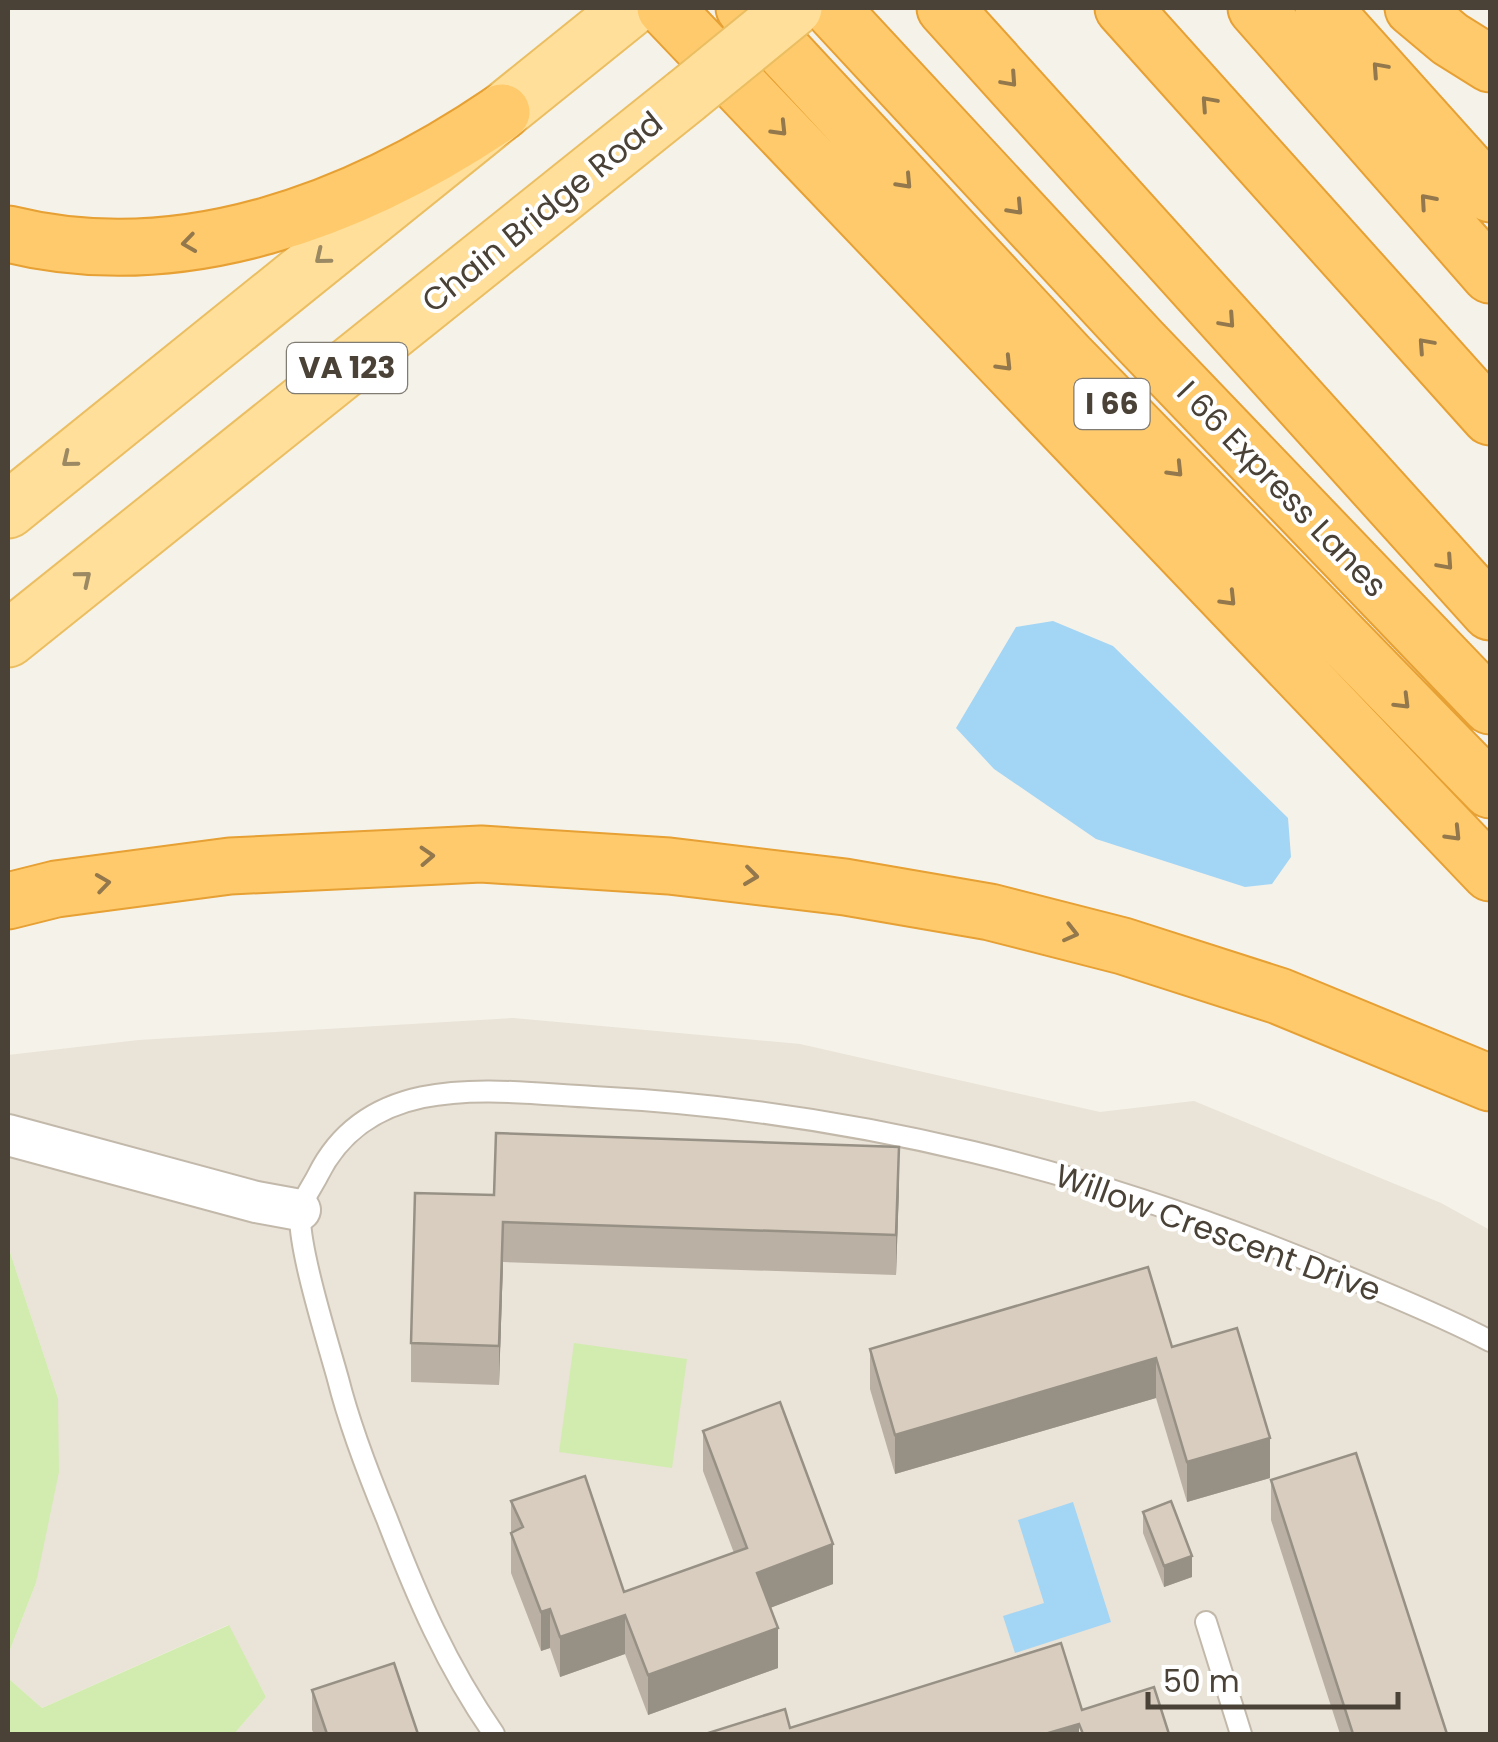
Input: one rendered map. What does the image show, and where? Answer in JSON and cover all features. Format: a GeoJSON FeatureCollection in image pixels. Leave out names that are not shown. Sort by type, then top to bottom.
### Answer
{"type":"FeatureCollection","features":[{"type":"Feature","properties":{"kind":"highway","name":"I 66"},"geometry":{"type":"LineString","coordinates":[[744,8],[1081,371],[1490,790]]}},
{"type":"Feature","properties":{"kind":"highway","name":"I 66 Express Lanes"},"geometry":{"type":"LineString","coordinates":[[831,8],[1140,341],[1490,706]]}},
{"type":"Feature","properties":{"kind":"highway"},"geometry":{"type":"LineString","coordinates":[[945,8],[1490,612]]}},
{"type":"Feature","properties":{"kind":"highway"},"geometry":{"type":"LineString","coordinates":[[1123,8],[1490,417]]}},
{"type":"Feature","properties":{"kind":"highway"},"geometry":{"type":"LineString","coordinates":[[1256,8],[1490,275]]}},
{"type":"Feature","properties":{"kind":"highway"},"geometry":{"type":"LineString","coordinates":[[1323,8],[1490,194]]}},
{"type":"Feature","properties":{"kind":"highway"},"geometry":{"type":"LineString","coordinates":[[1413,8],[1450,40],[1490,64]]}},
{"type":"Feature","properties":{"kind":"highway"},"geometry":{"type":"LineString","coordinates":[[637,12],[1490,873]]}},
{"type":"Feature","properties":{"kind":"highway"},"geometry":{"type":"LineString","coordinates":[[8,234],[82,248],[141,248],[198,243],[264,227],[390,179],[502,112]]}},
{"type":"Feature","properties":{"kind":"highway"},"geometry":{"type":"LineString","coordinates":[[8,901],[56,890],[230,866],[481,854],[728,873],[846,887],[990,912],[1124,946],[1279,996],[1490,1083]]}},
{"type":"Feature","properties":{"kind":"main road","name":"Chain Bridge Road"},"geometry":{"type":"LineString","coordinates":[[8,639],[794,8]]}},
{"type":"Feature","properties":{"kind":"main road","name":"VA 123"},"geometry":{"type":"LineString","coordinates":[[8,510],[502,112],[637,12]]}},
{"type":"Feature","properties":{"kind":"street"},"geometry":{"type":"LineString","coordinates":[[8,1135],[256,1202],[300,1210]]}},
{"type":"Feature","properties":{"kind":"lane","name":"Willow Crescent Drive"},"geometry":{"type":"LineString","coordinates":[[300,1210],[322,1166],[355,1128],[398,1103],[426,1095],[456,1090],[686,1102],[820,1120],[1032,1165],[1165,1206],[1274,1247],[1490,1341]]}},
{"type":"Feature","properties":{"kind":"lane"},"geometry":{"type":"LineString","coordinates":[[300,1210],[307,1262],[349,1422],[432,1631],[455,1676],[494,1734]]}},
{"type":"Feature","properties":{"kind":"lane"},"geometry":{"type":"LineString","coordinates":[[1206,1622],[1240,1734]]}},
{"type":"Feature","properties":{"kind":"shaded area"},"geometry":{"type":"Polygon","coordinates":[[[513,1018],[800,1044],[1100,1112],[1194,1101],[1441,1203],[1490,1230],[1490,1734],[234,1734],[266,1697],[228,1625],[42,1708],[8,1678],[8,1655],[36,1583],[58,1398],[8,1246],[8,1055],[139,1040],[513,1018]]]}},
{"type":"Feature","properties":{"kind":"green space"},"geometry":{"type":"Polygon","coordinates":[[[8,1246],[58,1398],[59,1472],[36,1583],[8,1655],[8,1246]]]}},
{"type":"Feature","properties":{"kind":"green space"},"geometry":{"type":"Polygon","coordinates":[[[574,1343],[687,1359],[672,1468],[559,1452],[574,1343]]]}},
{"type":"Feature","properties":{"kind":"green space"},"geometry":{"type":"Polygon","coordinates":[[[229,1625],[266,1697],[234,1734],[8,1734],[8,1678],[42,1708],[229,1625]]]}},
{"type":"Feature","properties":{"kind":"water"},"geometry":{"type":"Polygon","coordinates":[[[1053,621],[1113,646],[1288,818],[1291,857],[1272,884],[1245,887],[1096,839],[994,769],[956,728],[1016,627],[1053,621]]]}},
{"type":"Feature","properties":{"kind":"water"},"geometry":{"type":"Polygon","coordinates":[[[1073,1502],[1111,1622],[1015,1653],[1003,1616],[1044,1603],[1018,1520],[1073,1502]]]}},
{"type":"Feature","properties":{"kind":"building"},"geometry":{"type":"Polygon","coordinates":[[[496,1133],[899,1147],[896,1235],[503,1222],[499,1346],[411,1343],[415,1193],[494,1195],[496,1133]]]}},
{"type":"Feature","properties":{"kind":"building"},"geometry":{"type":"Polygon","coordinates":[[[1148,1267],[1172,1347],[1237,1328],[1270,1438],[1187,1462],[1156,1358],[895,1435],[870,1349],[1148,1267]]]}},
{"type":"Feature","properties":{"kind":"building"},"geometry":{"type":"Polygon","coordinates":[[[780,1402],[833,1544],[757,1573],[778,1628],[648,1675],[625,1615],[560,1637],[550,1609],[541,1612],[511,1533],[523,1527],[511,1501],[585,1476],[624,1592],[747,1548],[703,1431],[780,1402]]]}},
{"type":"Feature","properties":{"kind":"building"},"geometry":{"type":"Polygon","coordinates":[[[1356,1453],[1447,1734],[1353,1734],[1271,1480],[1356,1453]]]}},
{"type":"Feature","properties":{"kind":"building"},"geometry":{"type":"Polygon","coordinates":[[[1171,1501],[1192,1556],[1164,1566],[1143,1512],[1171,1501]]]}},
{"type":"Feature","properties":{"kind":"building"},"geometry":{"type":"Polygon","coordinates":[[[1061,1643],[1082,1710],[1154,1687],[1169,1734],[1083,1734],[1079,1724],[1045,1734],[708,1733],[785,1709],[790,1728],[1061,1643]]]}},
{"type":"Feature","properties":{"kind":"building"},"geometry":{"type":"Polygon","coordinates":[[[394,1663],[418,1734],[327,1734],[312,1690],[394,1663]]]}}]}
